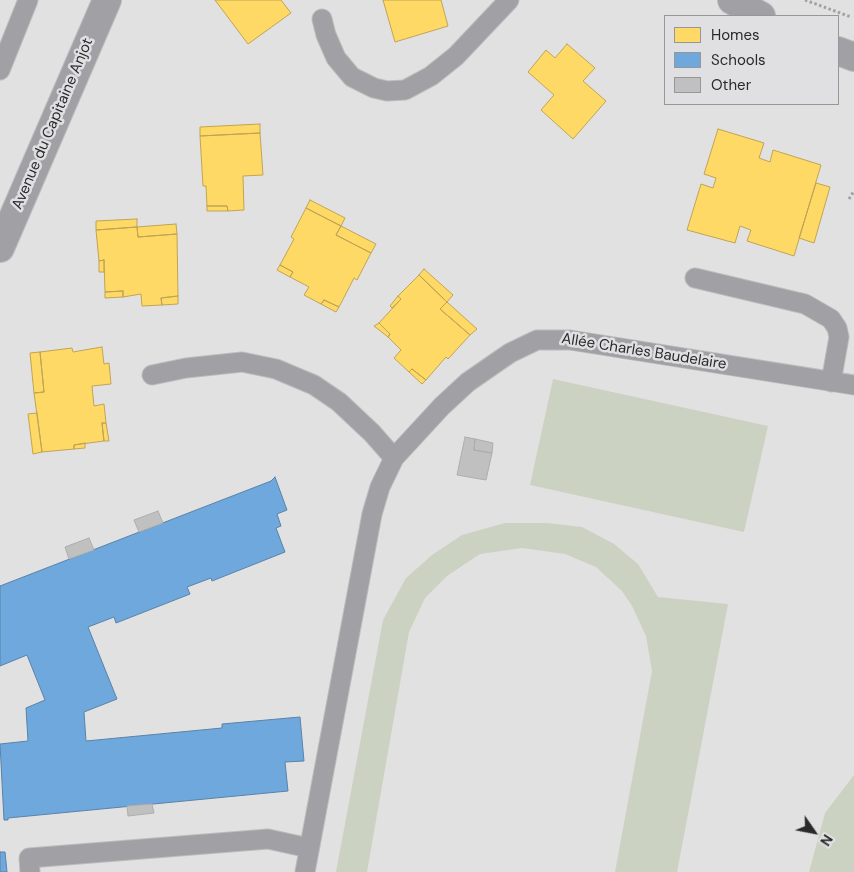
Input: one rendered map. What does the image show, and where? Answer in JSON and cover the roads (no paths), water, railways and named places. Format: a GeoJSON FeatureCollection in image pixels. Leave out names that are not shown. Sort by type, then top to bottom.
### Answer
{"type":"FeatureCollection","features":[{"type":"Feature","properties":{"kind":"street","name":"Avenue du Capitaine Anjot"},"geometry":{"type":"LineString","coordinates":[[0,248],[107,0]]}},
{"type":"Feature","properties":{"kind":"street"},"geometry":{"type":"LineString","coordinates":[[732,0],[759,15]]}},
{"type":"Feature","properties":{"kind":"street"},"geometry":{"type":"LineString","coordinates":[[839,51],[854,57]]}},
{"type":"Feature","properties":{"kind":"lane"},"geometry":{"type":"LineString","coordinates":[[0,70],[28,0]]}},
{"type":"Feature","properties":{"kind":"lane"},"geometry":{"type":"LineString","coordinates":[[322,19],[326,35],[336,58],[352,77],[374,88],[387,91],[405,90],[431,76],[456,56],[510,0]]}},
{"type":"Feature","properties":{"kind":"lane"},"geometry":{"type":"LineString","coordinates":[[695,278],[805,304],[831,318],[837,328],[847,337],[831,382]]}},
{"type":"Feature","properties":{"kind":"lane","name":"Allée Charles Baudelaire"},"geometry":{"type":"LineString","coordinates":[[305,872],[372,514],[380,487],[394,458],[442,406],[468,382],[510,353],[537,340],[570,340],[854,385]]}},
{"type":"Feature","properties":{"kind":"lane"},"geometry":{"type":"LineString","coordinates":[[152,375],[186,368],[242,362],[268,367],[293,375],[314,385],[339,402],[372,433],[394,458]]}},
{"type":"Feature","properties":{"kind":"lane"},"geometry":{"type":"LineString","coordinates":[[30,872],[29,858],[268,839],[309,848]]}}]}
